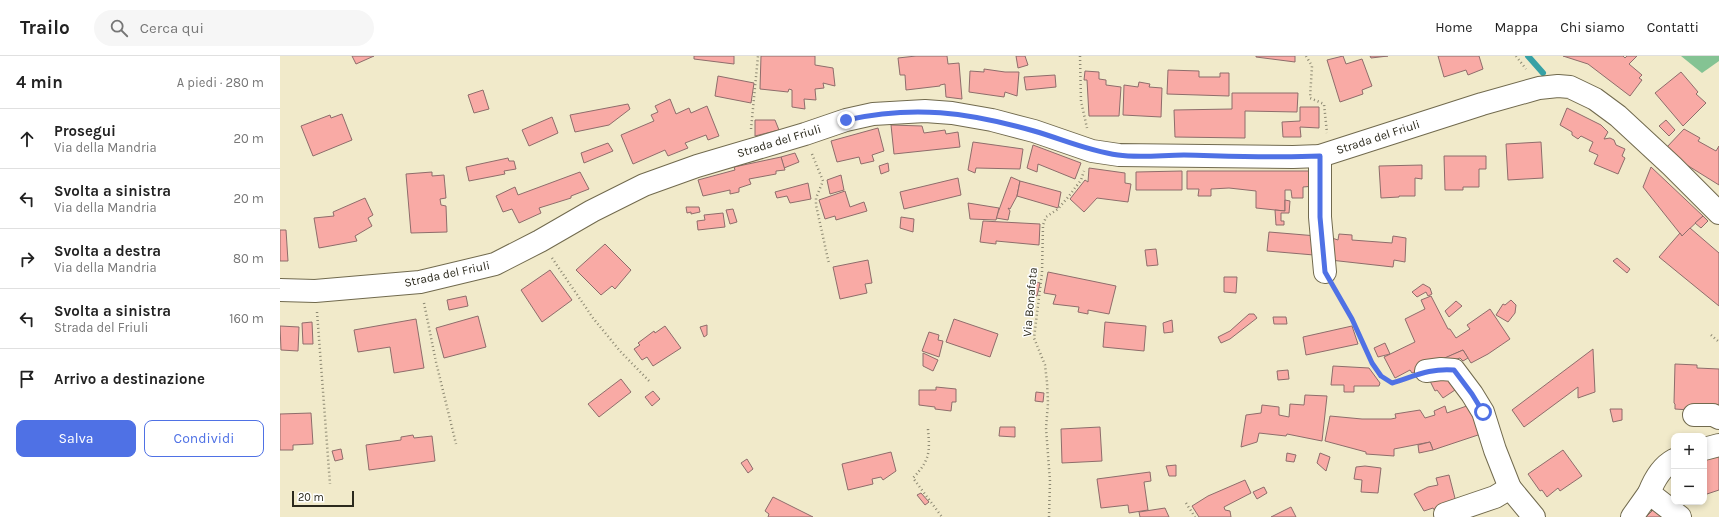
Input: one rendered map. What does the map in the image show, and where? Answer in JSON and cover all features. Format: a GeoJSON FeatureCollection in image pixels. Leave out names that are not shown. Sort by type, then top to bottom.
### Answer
{"type":"FeatureCollection","features":[{"type":"Feature","properties":{"kind":"main road","name":"Strada del Friuli"},"geometry":{"type":"LineString","coordinates":[[280,290],[315,291],[420,282],[495,264],[540,241],[592,211],[644,185],[697,166],[805,134],[846,120],[873,114],[925,111],[952,113],[992,120],[1034,131],[1092,151],[1119,155],[1264,158],[1326,154],[1482,104],[1539,88],[1558,86],[1570,87],[1594,98],[1618,116],[1672,166],[1719,213]]}},
{"type":"Feature","properties":{"kind":"main road"},"geometry":{"type":"LineString","coordinates":[[1325,272],[1320,217],[1326,154]]}},
{"type":"Feature","properties":{"kind":"main road"},"geometry":{"type":"LineString","coordinates":[[1426,371],[1441,369],[1454,370],[1472,394],[1483,412],[1495,450],[1510,488],[1534,517]]}},
{"type":"Feature","properties":{"kind":"main road"},"geometry":{"type":"LineString","coordinates":[[1694,415],[1713,415],[1719,418]]}},
{"type":"Feature","properties":{"kind":"main road"},"geometry":{"type":"LineString","coordinates":[[1707,448],[1719,445]]}},
{"type":"Feature","properties":{"kind":"main road"},"geometry":{"type":"LineString","coordinates":[[1632,517],[1649,493],[1654,479],[1671,462]]}},
{"type":"Feature","properties":{"kind":"main road"},"geometry":{"type":"LineString","coordinates":[[1445,514],[1495,497],[1510,488]]}},
{"type":"Feature","properties":{"kind":"main road"},"geometry":{"type":"LineString","coordinates":[[1649,493],[1680,517]]}},
{"type":"Feature","properties":{"kind":"path"},"geometry":{"type":"LineString","coordinates":[[751,149],[751,124],[758,56]]}},
{"type":"Feature","properties":{"kind":"path"},"geometry":{"type":"LineString","coordinates":[[1080,56],[1081,101],[1092,151]]}},
{"type":"Feature","properties":{"kind":"path"},"geometry":{"type":"LineString","coordinates":[[1306,56],[1312,66],[1310,98],[1324,104],[1326,154]]}},
{"type":"Feature","properties":{"kind":"path"},"geometry":{"type":"LineString","coordinates":[[805,134],[823,181],[816,198],[816,205],[829,264]]}},
{"type":"Feature","properties":{"kind":"path","name":"Via Bonafata"},"geometry":{"type":"LineString","coordinates":[[1048,517],[1050,481],[1046,428],[1048,403],[1047,382],[1045,366],[1034,338],[1042,273],[1042,225],[1046,217],[1058,209],[1081,180],[1092,151]]}},
{"type":"Feature","properties":{"kind":"path"},"geometry":{"type":"LineString","coordinates":[[540,241],[593,318],[620,351],[650,382]]}},
{"type":"Feature","properties":{"kind":"path"},"geometry":{"type":"LineString","coordinates":[[1325,272],[1352,319],[1372,363],[1381,376],[1392,383],[1426,371]]}},
{"type":"Feature","properties":{"kind":"path"},"geometry":{"type":"LineString","coordinates":[[420,282],[436,362],[456,444]]}},
{"type":"Feature","properties":{"kind":"path"},"geometry":{"type":"LineString","coordinates":[[315,291],[330,484]]}},
{"type":"Feature","properties":{"kind":"path"},"geometry":{"type":"LineString","coordinates":[[1711,335],[1719,342]]}},
{"type":"Feature","properties":{"kind":"path"},"geometry":{"type":"LineString","coordinates":[[928,429],[930,453],[921,470],[913,478],[942,517]]}},
{"type":"Feature","properties":{"kind":"path"},"geometry":{"type":"LineString","coordinates":[[1186,503],[1195,517]]}},
{"type":"Feature","properties":{"kind":"green space"},"geometry":{"type":"Polygon","coordinates":[[[1681,56],[1719,56],[1719,61],[1702,73],[1681,56]]]}},
{"type":"Feature","properties":{"kind":"building"},"geometry":{"type":"Polygon","coordinates":[[[352,56],[374,56],[356,64],[352,56]]]}},
{"type":"Feature","properties":{"kind":"building"},"geometry":{"type":"Polygon","coordinates":[[[694,56],[734,56],[734,64],[694,59],[694,56]]]}},
{"type":"Feature","properties":{"kind":"building"},"geometry":{"type":"Polygon","coordinates":[[[761,56],[815,56],[815,65],[833,68],[835,86],[823,83],[824,88],[815,89],[816,100],[804,99],[805,109],[792,107],[792,90],[789,89],[788,92],[760,89],[761,56]]]}},
{"type":"Feature","properties":{"kind":"building"},"geometry":{"type":"Polygon","coordinates":[[[916,56],[947,56],[948,64],[959,63],[962,99],[946,97],[945,84],[940,86],[906,90],[905,75],[900,75],[898,58],[916,56]]]}},
{"type":"Feature","properties":{"kind":"building"},"geometry":{"type":"Polygon","coordinates":[[[1016,56],[1025,56],[1028,65],[1018,68],[1016,56]]]}},
{"type":"Feature","properties":{"kind":"building"},"geometry":{"type":"Polygon","coordinates":[[[1295,56],[1295,62],[1256,57],[1295,56]]]}},
{"type":"Feature","properties":{"kind":"building"},"geometry":{"type":"Polygon","coordinates":[[[1343,56],[1346,64],[1362,59],[1372,86],[1362,90],[1363,94],[1340,102],[1327,60],[1343,56]]]}},
{"type":"Feature","properties":{"kind":"building"},"geometry":{"type":"Polygon","coordinates":[[[1370,56],[1388,56],[1371,58],[1370,56]]]}},
{"type":"Feature","properties":{"kind":"building"},"geometry":{"type":"Polygon","coordinates":[[[1438,56],[1479,56],[1483,69],[1468,75],[1466,70],[1444,77],[1438,56]]]}},
{"type":"Feature","properties":{"kind":"building"},"geometry":{"type":"Polygon","coordinates":[[[1563,56],[1623,56],[1625,58],[1627,56],[1637,56],[1629,64],[1642,75],[1639,78],[1642,80],[1630,96],[1588,64],[1563,56]]]}},
{"type":"Feature","properties":{"kind":"building"},"geometry":{"type":"Polygon","coordinates":[[[984,69],[1019,72],[1017,96],[1005,92],[1004,97],[969,92],[970,71],[984,72],[984,69]]]}},
{"type":"Feature","properties":{"kind":"building"},"geometry":{"type":"Polygon","coordinates":[[[1168,70],[1199,71],[1199,77],[1220,77],[1220,73],[1229,73],[1229,96],[1167,94],[1168,70]]]}},
{"type":"Feature","properties":{"kind":"building"},"geometry":{"type":"Polygon","coordinates":[[[1085,71],[1099,72],[1099,79],[1106,80],[1106,85],[1121,87],[1119,116],[1089,116],[1087,80],[1084,80],[1085,71]]]}},
{"type":"Feature","properties":{"kind":"building"},"geometry":{"type":"Polygon","coordinates":[[[1681,72],[1698,92],[1696,94],[1706,103],[1683,126],[1655,93],[1681,72]]]}},
{"type":"Feature","properties":{"kind":"building"},"geometry":{"type":"Polygon","coordinates":[[[1055,75],[1056,87],[1026,90],[1024,77],[1055,75]]]}},
{"type":"Feature","properties":{"kind":"building"},"geometry":{"type":"Polygon","coordinates":[[[718,76],[754,83],[751,103],[715,96],[718,76]]]}},
{"type":"Feature","properties":{"kind":"building"},"geometry":{"type":"Polygon","coordinates":[[[1139,82],[1150,84],[1149,87],[1162,88],[1161,117],[1123,115],[1124,85],[1138,87],[1139,82]]]}},
{"type":"Feature","properties":{"kind":"building"},"geometry":{"type":"Polygon","coordinates":[[[483,90],[489,109],[474,113],[468,95],[483,90]]]}},
{"type":"Feature","properties":{"kind":"building"},"geometry":{"type":"Polygon","coordinates":[[[1232,93],[1298,93],[1297,112],[1245,111],[1245,138],[1175,137],[1174,110],[1232,109],[1232,93]]]}},
{"type":"Feature","properties":{"kind":"building"},"geometry":{"type":"Polygon","coordinates":[[[670,99],[676,114],[689,108],[691,113],[707,106],[719,136],[708,140],[706,135],[685,143],[688,148],[668,156],[665,150],[633,164],[621,135],[654,121],[651,115],[658,112],[655,106],[670,99]]]}},
{"type":"Feature","properties":{"kind":"building"},"geometry":{"type":"Polygon","coordinates":[[[628,104],[630,109],[609,125],[575,132],[570,115],[628,104]]]}},
{"type":"Feature","properties":{"kind":"building"},"geometry":{"type":"Polygon","coordinates":[[[1300,107],[1319,107],[1319,128],[1300,127],[1301,137],[1283,137],[1282,122],[1300,121],[1300,107]]]}},
{"type":"Feature","properties":{"kind":"building"},"geometry":{"type":"Polygon","coordinates":[[[1567,108],[1601,125],[1608,132],[1604,139],[1610,138],[1614,140],[1616,145],[1625,149],[1622,156],[1625,158],[1618,174],[1594,164],[1598,155],[1589,151],[1593,142],[1581,136],[1578,139],[1572,135],[1572,132],[1560,125],[1567,108]]]}},
{"type":"Feature","properties":{"kind":"building"},"geometry":{"type":"Polygon","coordinates":[[[342,114],[352,140],[313,156],[301,126],[330,115],[331,118],[342,114]]]}},
{"type":"Feature","properties":{"kind":"building"},"geometry":{"type":"Polygon","coordinates":[[[552,117],[558,133],[529,146],[522,130],[552,117]]]}},
{"type":"Feature","properties":{"kind":"building"},"geometry":{"type":"Polygon","coordinates":[[[755,120],[775,120],[779,130],[755,136],[755,120]]]}},
{"type":"Feature","properties":{"kind":"building"},"geometry":{"type":"Polygon","coordinates":[[[1666,120],[1675,130],[1669,136],[1659,126],[1666,120]]]}},
{"type":"Feature","properties":{"kind":"building"},"geometry":{"type":"Polygon","coordinates":[[[891,125],[922,126],[924,133],[945,130],[946,134],[958,132],[960,147],[894,154],[891,125]]]}},
{"type":"Feature","properties":{"kind":"building"},"geometry":{"type":"Polygon","coordinates":[[[878,128],[884,151],[872,155],[874,161],[861,164],[859,157],[837,162],[831,141],[878,128]]]}},
{"type":"Feature","properties":{"kind":"building"},"geometry":{"type":"Polygon","coordinates":[[[1684,129],[1700,138],[1698,141],[1716,151],[1719,146],[1719,185],[1682,162],[1666,148],[1684,129]]]}},
{"type":"Feature","properties":{"kind":"building"},"geometry":{"type":"Polygon","coordinates":[[[973,142],[1023,149],[1020,169],[976,168],[975,173],[968,170],[973,142]]]}},
{"type":"Feature","properties":{"kind":"building"},"geometry":{"type":"Polygon","coordinates":[[[1541,142],[1543,178],[1508,180],[1506,144],[1541,142]]]}},
{"type":"Feature","properties":{"kind":"building"},"geometry":{"type":"Polygon","coordinates":[[[608,143],[613,151],[584,163],[581,153],[608,143]]]}},
{"type":"Feature","properties":{"kind":"building"},"geometry":{"type":"Polygon","coordinates":[[[1033,145],[1081,163],[1075,179],[1038,164],[1037,172],[1027,168],[1033,145]]]}},
{"type":"Feature","properties":{"kind":"building"},"geometry":{"type":"Polygon","coordinates":[[[795,153],[799,162],[784,168],[781,157],[795,153]]]}},
{"type":"Feature","properties":{"kind":"building"},"geometry":{"type":"Polygon","coordinates":[[[1444,156],[1486,156],[1486,169],[1479,169],[1479,187],[1463,187],[1463,190],[1445,190],[1444,156]]]}},
{"type":"Feature","properties":{"kind":"building"},"geometry":{"type":"Polygon","coordinates":[[[781,157],[785,170],[776,171],[776,174],[749,179],[751,184],[739,188],[739,192],[730,194],[730,190],[703,196],[698,180],[735,170],[734,167],[781,157]]]}},
{"type":"Feature","properties":{"kind":"building"},"geometry":{"type":"Polygon","coordinates":[[[508,158],[509,161],[514,161],[516,169],[504,171],[505,174],[469,181],[466,167],[508,158]]]}},
{"type":"Feature","properties":{"kind":"building"},"geometry":{"type":"Polygon","coordinates":[[[888,163],[889,171],[881,174],[879,166],[888,163]]]}},
{"type":"Feature","properties":{"kind":"building"},"geometry":{"type":"Polygon","coordinates":[[[1422,165],[1422,179],[1415,178],[1415,196],[1381,198],[1379,166],[1422,165]]]}},
{"type":"Feature","properties":{"kind":"building"},"geometry":{"type":"Polygon","coordinates":[[[1651,167],[1703,216],[1682,236],[1643,187],[1651,167]]]}},
{"type":"Feature","properties":{"kind":"building"},"geometry":{"type":"Polygon","coordinates":[[[1089,168],[1125,173],[1125,183],[1131,184],[1128,202],[1097,198],[1084,212],[1070,199],[1085,180],[1088,182],[1089,168]]]}},
{"type":"Feature","properties":{"kind":"building"},"geometry":{"type":"Polygon","coordinates":[[[1182,171],[1182,190],[1136,190],[1136,172],[1182,171]]]}},
{"type":"Feature","properties":{"kind":"building"},"geometry":{"type":"Polygon","coordinates":[[[1187,171],[1314,171],[1315,186],[1303,187],[1303,198],[1292,198],[1291,190],[1285,190],[1285,211],[1256,208],[1256,191],[1229,188],[1211,189],[1211,196],[1198,196],[1199,189],[1187,189],[1187,171]]]}},
{"type":"Feature","properties":{"kind":"building"},"geometry":{"type":"Polygon","coordinates":[[[432,172],[432,176],[444,175],[446,198],[440,199],[441,205],[446,206],[447,232],[411,233],[406,174],[432,172]]]}},
{"type":"Feature","properties":{"kind":"building"},"geometry":{"type":"Polygon","coordinates":[[[580,172],[589,189],[571,196],[571,198],[539,208],[541,213],[519,223],[512,209],[503,212],[496,196],[515,187],[518,195],[580,172]]]}},
{"type":"Feature","properties":{"kind":"building"},"geometry":{"type":"Polygon","coordinates":[[[841,175],[844,190],[830,194],[827,180],[841,175]]]}},
{"type":"Feature","properties":{"kind":"building"},"geometry":{"type":"Polygon","coordinates":[[[1011,177],[1020,181],[1017,196],[1010,209],[1008,208],[1010,211],[1008,220],[996,218],[1011,177]]]}},
{"type":"Feature","properties":{"kind":"building"},"geometry":{"type":"Polygon","coordinates":[[[958,178],[961,195],[904,209],[900,192],[958,178]]]}},
{"type":"Feature","properties":{"kind":"building"},"geometry":{"type":"Polygon","coordinates":[[[1020,181],[1061,192],[1058,208],[1017,196],[1020,181]]]}},
{"type":"Feature","properties":{"kind":"building"},"geometry":{"type":"Polygon","coordinates":[[[808,183],[811,199],[790,203],[787,196],[777,198],[775,192],[808,183]]]}},
{"type":"Feature","properties":{"kind":"building"},"geometry":{"type":"Polygon","coordinates":[[[845,191],[850,207],[864,202],[867,211],[836,220],[835,216],[825,219],[819,200],[845,191]]]}},
{"type":"Feature","properties":{"kind":"building"},"geometry":{"type":"Polygon","coordinates":[[[365,198],[373,215],[368,218],[372,226],[355,236],[357,241],[319,248],[314,218],[334,216],[333,212],[365,198]]]}},
{"type":"Feature","properties":{"kind":"building"},"geometry":{"type":"Polygon","coordinates":[[[1285,200],[1290,201],[1289,213],[1281,213],[1281,221],[1284,221],[1284,225],[1276,225],[1275,210],[1285,211],[1285,200]]]}},
{"type":"Feature","properties":{"kind":"building"},"geometry":{"type":"Polygon","coordinates":[[[968,203],[999,208],[996,220],[970,219],[968,203]]]}},
{"type":"Feature","properties":{"kind":"building"},"geometry":{"type":"Polygon","coordinates":[[[686,207],[699,207],[700,212],[691,214],[691,212],[687,213],[686,207]]]}},
{"type":"Feature","properties":{"kind":"building"},"geometry":{"type":"Polygon","coordinates":[[[733,209],[737,222],[730,224],[726,210],[733,209]]]}},
{"type":"Feature","properties":{"kind":"building"},"geometry":{"type":"Polygon","coordinates":[[[723,213],[725,227],[698,230],[697,221],[705,220],[704,215],[723,213]]]}},
{"type":"Feature","properties":{"kind":"building"},"geometry":{"type":"Polygon","coordinates":[[[1703,216],[1708,221],[1701,228],[1695,223],[1703,216]]]}},
{"type":"Feature","properties":{"kind":"building"},"geometry":{"type":"Polygon","coordinates":[[[901,217],[914,219],[913,232],[900,228],[901,217]]]}},
{"type":"Feature","properties":{"kind":"building"},"geometry":{"type":"Polygon","coordinates":[[[983,221],[1040,224],[1039,245],[996,241],[996,244],[980,242],[983,221]]]}},
{"type":"Feature","properties":{"kind":"building"},"geometry":{"type":"Polygon","coordinates":[[[1690,228],[1719,253],[1719,306],[1659,257],[1680,233],[1682,236],[1690,228]]]}},
{"type":"Feature","properties":{"kind":"building"},"geometry":{"type":"Polygon","coordinates":[[[280,230],[286,230],[288,261],[280,261],[280,230]]]}},
{"type":"Feature","properties":{"kind":"building"},"geometry":{"type":"Polygon","coordinates":[[[1269,232],[1317,236],[1314,255],[1267,251],[1269,232]]]}},
{"type":"Feature","properties":{"kind":"building"},"geometry":{"type":"Polygon","coordinates":[[[1339,234],[1352,235],[1352,240],[1392,243],[1393,236],[1406,238],[1405,262],[1394,260],[1393,267],[1330,260],[1332,238],[1338,240],[1339,234]]]}},
{"type":"Feature","properties":{"kind":"building"},"geometry":{"type":"Polygon","coordinates":[[[605,244],[631,270],[615,289],[612,286],[601,295],[576,270],[605,244]]]}},
{"type":"Feature","properties":{"kind":"building"},"geometry":{"type":"Polygon","coordinates":[[[1156,249],[1158,265],[1147,266],[1145,250],[1156,249]]]}},
{"type":"Feature","properties":{"kind":"building"},"geometry":{"type":"Polygon","coordinates":[[[1617,258],[1630,269],[1627,273],[1613,261],[1617,258]]]}},
{"type":"Feature","properties":{"kind":"building"},"geometry":{"type":"Polygon","coordinates":[[[868,260],[872,283],[865,284],[867,293],[840,299],[833,267],[868,260]]]}},
{"type":"Feature","properties":{"kind":"building"},"geometry":{"type":"Polygon","coordinates":[[[550,270],[572,300],[542,322],[521,290],[550,270]]]}},
{"type":"Feature","properties":{"kind":"building"},"geometry":{"type":"Polygon","coordinates":[[[1048,272],[1116,286],[1109,314],[1088,310],[1088,314],[1078,312],[1079,307],[1053,304],[1056,295],[1044,293],[1048,272]]]}},
{"type":"Feature","properties":{"kind":"building"},"geometry":{"type":"Polygon","coordinates":[[[1224,277],[1237,277],[1236,293],[1224,292],[1224,277]]]}},
{"type":"Feature","properties":{"kind":"building"},"geometry":{"type":"Polygon","coordinates":[[[1032,281],[1040,283],[1037,296],[1029,293],[1032,281]]]}},
{"type":"Feature","properties":{"kind":"building"},"geometry":{"type":"Polygon","coordinates":[[[1423,284],[1430,288],[1432,294],[1428,296],[1426,292],[1417,297],[1412,292],[1423,284]]]}},
{"type":"Feature","properties":{"kind":"building"},"geometry":{"type":"Polygon","coordinates":[[[466,296],[468,306],[449,310],[447,300],[466,296]]]}},
{"type":"Feature","properties":{"kind":"building"},"geometry":{"type":"Polygon","coordinates":[[[1431,296],[1448,329],[1450,329],[1456,338],[1470,329],[1467,325],[1490,309],[1510,339],[1488,354],[1471,363],[1463,350],[1412,373],[1410,370],[1395,378],[1384,357],[1415,342],[1405,319],[1425,309],[1421,300],[1431,296]]]}},
{"type":"Feature","properties":{"kind":"building"},"geometry":{"type":"Polygon","coordinates":[[[1511,300],[1516,305],[1515,313],[1508,322],[1496,315],[1503,304],[1505,305],[1511,300]]]}},
{"type":"Feature","properties":{"kind":"building"},"geometry":{"type":"Polygon","coordinates":[[[1456,301],[1462,306],[1449,317],[1445,311],[1456,301]]]}},
{"type":"Feature","properties":{"kind":"building"},"geometry":{"type":"Polygon","coordinates":[[[1249,314],[1254,314],[1257,318],[1230,339],[1221,343],[1218,337],[1230,331],[1249,314]]]}},
{"type":"Feature","properties":{"kind":"building"},"geometry":{"type":"Polygon","coordinates":[[[478,316],[486,347],[444,358],[436,328],[478,316]]]}},
{"type":"Feature","properties":{"kind":"building"},"geometry":{"type":"Polygon","coordinates":[[[1273,317],[1286,317],[1287,324],[1274,324],[1273,317]]]}},
{"type":"Feature","properties":{"kind":"building"},"geometry":{"type":"Polygon","coordinates":[[[416,319],[424,368],[394,373],[390,347],[358,352],[354,330],[416,319]]]}},
{"type":"Feature","properties":{"kind":"building"},"geometry":{"type":"Polygon","coordinates":[[[954,319],[998,334],[990,357],[946,342],[954,319]]]}},
{"type":"Feature","properties":{"kind":"building"},"geometry":{"type":"Polygon","coordinates":[[[1172,320],[1173,332],[1164,333],[1163,323],[1172,320]]]}},
{"type":"Feature","properties":{"kind":"building"},"geometry":{"type":"Polygon","coordinates":[[[312,322],[313,344],[303,344],[302,323],[312,322]]]}},
{"type":"Feature","properties":{"kind":"building"},"geometry":{"type":"Polygon","coordinates":[[[1105,322],[1146,326],[1144,351],[1103,347],[1105,322]]]}},
{"type":"Feature","properties":{"kind":"building"},"geometry":{"type":"Polygon","coordinates":[[[707,325],[707,335],[704,337],[700,327],[707,325]]]}},
{"type":"Feature","properties":{"kind":"building"},"geometry":{"type":"Polygon","coordinates":[[[280,326],[299,327],[298,351],[281,350],[280,326]]]}},
{"type":"Feature","properties":{"kind":"building"},"geometry":{"type":"Polygon","coordinates":[[[665,326],[681,348],[653,366],[647,357],[642,360],[634,349],[640,345],[638,343],[654,331],[655,333],[665,326]]]}},
{"type":"Feature","properties":{"kind":"building"},"geometry":{"type":"Polygon","coordinates":[[[1352,326],[1358,344],[1306,355],[1303,337],[1352,326]]]}},
{"type":"Feature","properties":{"kind":"building"},"geometry":{"type":"Polygon","coordinates":[[[929,332],[939,335],[938,340],[943,341],[939,357],[922,351],[929,332]]]}},
{"type":"Feature","properties":{"kind":"building"},"geometry":{"type":"Polygon","coordinates":[[[1385,343],[1390,354],[1378,357],[1374,348],[1385,343]]]}},
{"type":"Feature","properties":{"kind":"building"},"geometry":{"type":"Polygon","coordinates":[[[1593,349],[1595,392],[1578,398],[1578,387],[1524,427],[1512,410],[1593,349]]]}},
{"type":"Feature","properties":{"kind":"building"},"geometry":{"type":"Polygon","coordinates":[[[1463,350],[1468,358],[1463,361],[1460,358],[1435,366],[1433,363],[1463,350]]]}},
{"type":"Feature","properties":{"kind":"building"},"geometry":{"type":"Polygon","coordinates":[[[923,353],[938,360],[933,371],[923,366],[923,353]]]}},
{"type":"Feature","properties":{"kind":"building"},"geometry":{"type":"Polygon","coordinates":[[[1675,364],[1697,365],[1697,368],[1719,369],[1719,409],[1704,411],[1675,409],[1675,364]]]}},
{"type":"Feature","properties":{"kind":"building"},"geometry":{"type":"Polygon","coordinates":[[[1333,366],[1369,368],[1380,383],[1379,386],[1354,386],[1354,392],[1344,392],[1344,385],[1331,385],[1333,366]]]}},
{"type":"Feature","properties":{"kind":"building"},"geometry":{"type":"Polygon","coordinates":[[[1288,370],[1289,379],[1278,380],[1277,371],[1288,370]]]}},
{"type":"Feature","properties":{"kind":"building"},"geometry":{"type":"Polygon","coordinates":[[[1427,375],[1453,378],[1458,388],[1443,398],[1437,390],[1435,391],[1427,375]]]}},
{"type":"Feature","properties":{"kind":"building"},"geometry":{"type":"Polygon","coordinates":[[[621,379],[631,392],[599,417],[588,404],[621,379]]]}},
{"type":"Feature","properties":{"kind":"building"},"geometry":{"type":"Polygon","coordinates":[[[936,387],[956,389],[956,402],[952,402],[951,411],[919,405],[919,390],[936,390],[936,387]]]}},
{"type":"Feature","properties":{"kind":"building"},"geometry":{"type":"Polygon","coordinates":[[[653,391],[660,399],[652,406],[645,397],[653,391]]]}},
{"type":"Feature","properties":{"kind":"building"},"geometry":{"type":"Polygon","coordinates":[[[1036,392],[1044,393],[1043,402],[1035,401],[1036,392]]]}},
{"type":"Feature","properties":{"kind":"building"},"geometry":{"type":"Polygon","coordinates":[[[1305,395],[1327,396],[1322,441],[1287,434],[1286,436],[1259,433],[1257,442],[1241,447],[1246,415],[1261,413],[1262,405],[1279,407],[1279,415],[1289,417],[1290,404],[1304,405],[1305,395]]]}},
{"type":"Feature","properties":{"kind":"building"},"geometry":{"type":"Polygon","coordinates":[[[1475,403],[1487,432],[1433,450],[1430,442],[1394,449],[1394,456],[1366,454],[1366,452],[1325,441],[1330,416],[1362,419],[1391,419],[1396,418],[1395,414],[1420,410],[1425,418],[1435,415],[1434,411],[1445,406],[1447,413],[1475,403]]]}},
{"type":"Feature","properties":{"kind":"building"},"geometry":{"type":"Polygon","coordinates":[[[1610,409],[1622,409],[1622,420],[1613,422],[1610,409]]]}},
{"type":"Feature","properties":{"kind":"building"},"geometry":{"type":"Polygon","coordinates":[[[311,413],[313,444],[293,445],[293,450],[280,450],[280,414],[311,413]]]}},
{"type":"Feature","properties":{"kind":"building"},"geometry":{"type":"Polygon","coordinates":[[[1000,427],[1015,427],[1015,437],[999,436],[1000,427]]]}},
{"type":"Feature","properties":{"kind":"building"},"geometry":{"type":"Polygon","coordinates":[[[1100,427],[1102,461],[1062,463],[1061,429],[1100,427]]]}},
{"type":"Feature","properties":{"kind":"building"},"geometry":{"type":"Polygon","coordinates":[[[413,435],[414,438],[432,436],[435,461],[369,470],[366,445],[401,440],[401,437],[413,435]]]}},
{"type":"Feature","properties":{"kind":"building"},"geometry":{"type":"Polygon","coordinates":[[[1430,442],[1433,450],[1419,453],[1418,445],[1430,442]]]}},
{"type":"Feature","properties":{"kind":"building"},"geometry":{"type":"Polygon","coordinates":[[[341,449],[343,459],[335,461],[332,451],[341,449]]]}},
{"type":"Feature","properties":{"kind":"building"},"geometry":{"type":"Polygon","coordinates":[[[1563,450],[1582,476],[1560,491],[1558,488],[1547,497],[1542,490],[1540,491],[1528,474],[1563,450]]]}},
{"type":"Feature","properties":{"kind":"building"},"geometry":{"type":"Polygon","coordinates":[[[891,452],[896,471],[883,480],[881,477],[872,479],[873,484],[848,490],[842,464],[891,452]]]}},
{"type":"Feature","properties":{"kind":"building"},"geometry":{"type":"Polygon","coordinates":[[[1719,452],[1719,490],[1707,494],[1707,459],[1717,456],[1719,452]]]}},
{"type":"Feature","properties":{"kind":"building"},"geometry":{"type":"Polygon","coordinates":[[[1287,453],[1296,455],[1294,462],[1286,461],[1287,453]]]}},
{"type":"Feature","properties":{"kind":"building"},"geometry":{"type":"Polygon","coordinates":[[[1320,453],[1330,457],[1326,471],[1317,463],[1320,453]]]}},
{"type":"Feature","properties":{"kind":"building"},"geometry":{"type":"Polygon","coordinates":[[[747,459],[753,469],[748,473],[741,463],[747,459]]]}},
{"type":"Feature","properties":{"kind":"building"},"geometry":{"type":"Polygon","coordinates":[[[1176,465],[1176,476],[1169,476],[1166,466],[1176,465]]]}},
{"type":"Feature","properties":{"kind":"building"},"geometry":{"type":"Polygon","coordinates":[[[1365,466],[1381,468],[1378,493],[1361,492],[1362,480],[1354,479],[1356,467],[1365,466]]]}},
{"type":"Feature","properties":{"kind":"building"},"geometry":{"type":"Polygon","coordinates":[[[1150,472],[1151,481],[1144,482],[1148,510],[1129,513],[1128,505],[1101,508],[1097,479],[1150,472]]]}},
{"type":"Feature","properties":{"kind":"building"},"geometry":{"type":"Polygon","coordinates":[[[1449,475],[1457,506],[1435,511],[1433,508],[1424,511],[1414,494],[1428,487],[1438,485],[1436,478],[1449,475]]]}},
{"type":"Feature","properties":{"kind":"building"},"geometry":{"type":"Polygon","coordinates":[[[1245,480],[1251,493],[1224,507],[1225,510],[1230,511],[1231,517],[1199,517],[1192,506],[1208,496],[1245,480]]]}},
{"type":"Feature","properties":{"kind":"building"},"geometry":{"type":"Polygon","coordinates":[[[1264,487],[1267,493],[1257,499],[1253,492],[1264,487]]]}},
{"type":"Feature","properties":{"kind":"building"},"geometry":{"type":"Polygon","coordinates":[[[921,493],[929,502],[925,505],[917,495],[921,493]]]}},
{"type":"Feature","properties":{"kind":"building"},"geometry":{"type":"Polygon","coordinates":[[[773,497],[813,517],[768,517],[769,514],[765,511],[773,497]]]}},
{"type":"Feature","properties":{"kind":"building"},"geometry":{"type":"Polygon","coordinates":[[[1291,507],[1296,517],[1271,517],[1291,507]]]}},
{"type":"Feature","properties":{"kind":"building"},"geometry":{"type":"Polygon","coordinates":[[[1165,508],[1169,517],[1140,517],[1139,512],[1165,508]]]}},
{"type":"Feature","properties":{"kind":"building"},"geometry":{"type":"Polygon","coordinates":[[[1653,510],[1665,517],[1646,517],[1653,510]]]}},
{"type":"Feature","properties":{"kind":"waterway"},"geometry":{"type":"LineString","coordinates":[[1528,56],[1543,73]]}},
{"type":"Feature","properties":{"kind":"route"},"geometry":{"type":"LineString","coordinates":[[846,120],[873,114],[898,112],[925,111],[952,113],[992,120],[1034,131],[1092,151],[1119,155],[1264,158],[1320,156],[1320,217],[1325,272],[1352,319],[1372,363],[1381,376],[1392,383],[1426,371],[1441,369],[1454,370],[1483,412]]}}]}
